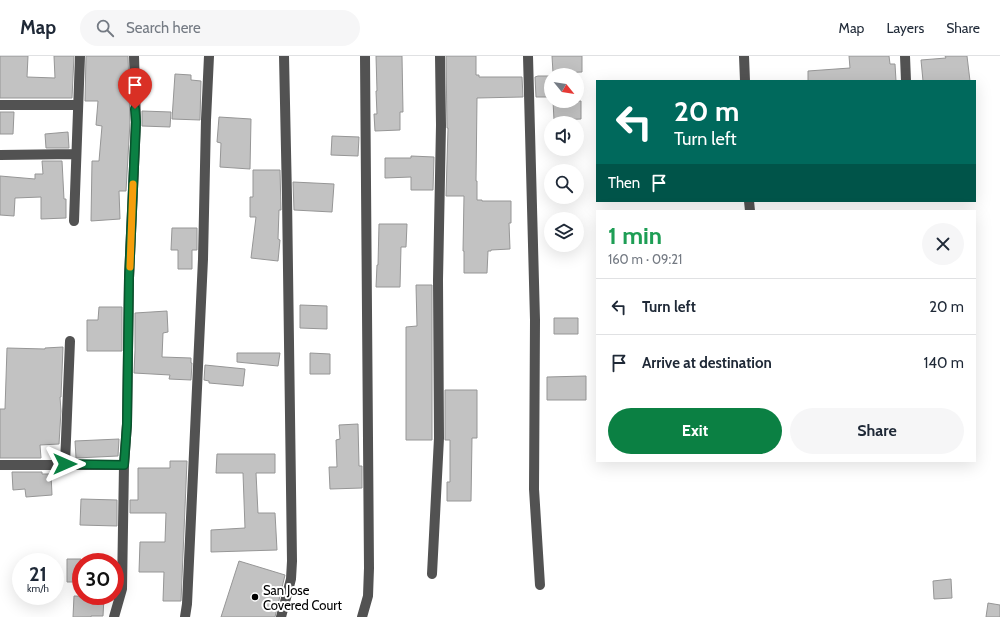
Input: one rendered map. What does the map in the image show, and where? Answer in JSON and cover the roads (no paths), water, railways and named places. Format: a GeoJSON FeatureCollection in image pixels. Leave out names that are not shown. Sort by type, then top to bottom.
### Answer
{"type":"FeatureCollection","features":[{"type":"Feature","properties":{"kind":"street"},"geometry":{"type":"LineString","coordinates":[[74,221],[80,56]]}},
{"type":"Feature","properties":{"kind":"street"},"geometry":{"type":"LineString","coordinates":[[114,617],[122,589],[124,465],[127,424],[129,278],[136,122],[134,56]]}},
{"type":"Feature","properties":{"kind":"street"},"geometry":{"type":"LineString","coordinates":[[185,617],[188,596],[203,259],[209,56]]}},
{"type":"Feature","properties":{"kind":"street"},"geometry":{"type":"LineString","coordinates":[[281,617],[291,579],[292,561],[284,56]]}},
{"type":"Feature","properties":{"kind":"street"},"geometry":{"type":"LineString","coordinates":[[362,617],[368,596],[369,568],[365,56]]}},
{"type":"Feature","properties":{"kind":"street"},"geometry":{"type":"LineString","coordinates":[[432,574],[439,438],[438,280],[441,125],[440,56]]}},
{"type":"Feature","properties":{"kind":"street"},"geometry":{"type":"LineString","coordinates":[[528,56],[535,320],[534,488],[540,584]]}},
{"type":"Feature","properties":{"kind":"street"},"geometry":{"type":"LineString","coordinates":[[744,56],[745,80]]}},
{"type":"Feature","properties":{"kind":"street"},"geometry":{"type":"LineString","coordinates":[[904,56],[906,80]]}},
{"type":"Feature","properties":{"kind":"street"},"geometry":{"type":"LineString","coordinates":[[0,105],[78,105]]}},
{"type":"Feature","properties":{"kind":"street"},"geometry":{"type":"LineString","coordinates":[[0,155],[76,154]]}},
{"type":"Feature","properties":{"kind":"street"},"geometry":{"type":"LineString","coordinates":[[65,464],[70,341]]}},
{"type":"Feature","properties":{"kind":"street"},"geometry":{"type":"LineString","coordinates":[[0,465],[124,465]]}},
{"type":"Feature","properties":{"kind":"place","name":"San Jose Covered Court"},"geometry":{"type":"Point","coordinates":[255,597]}}]}
